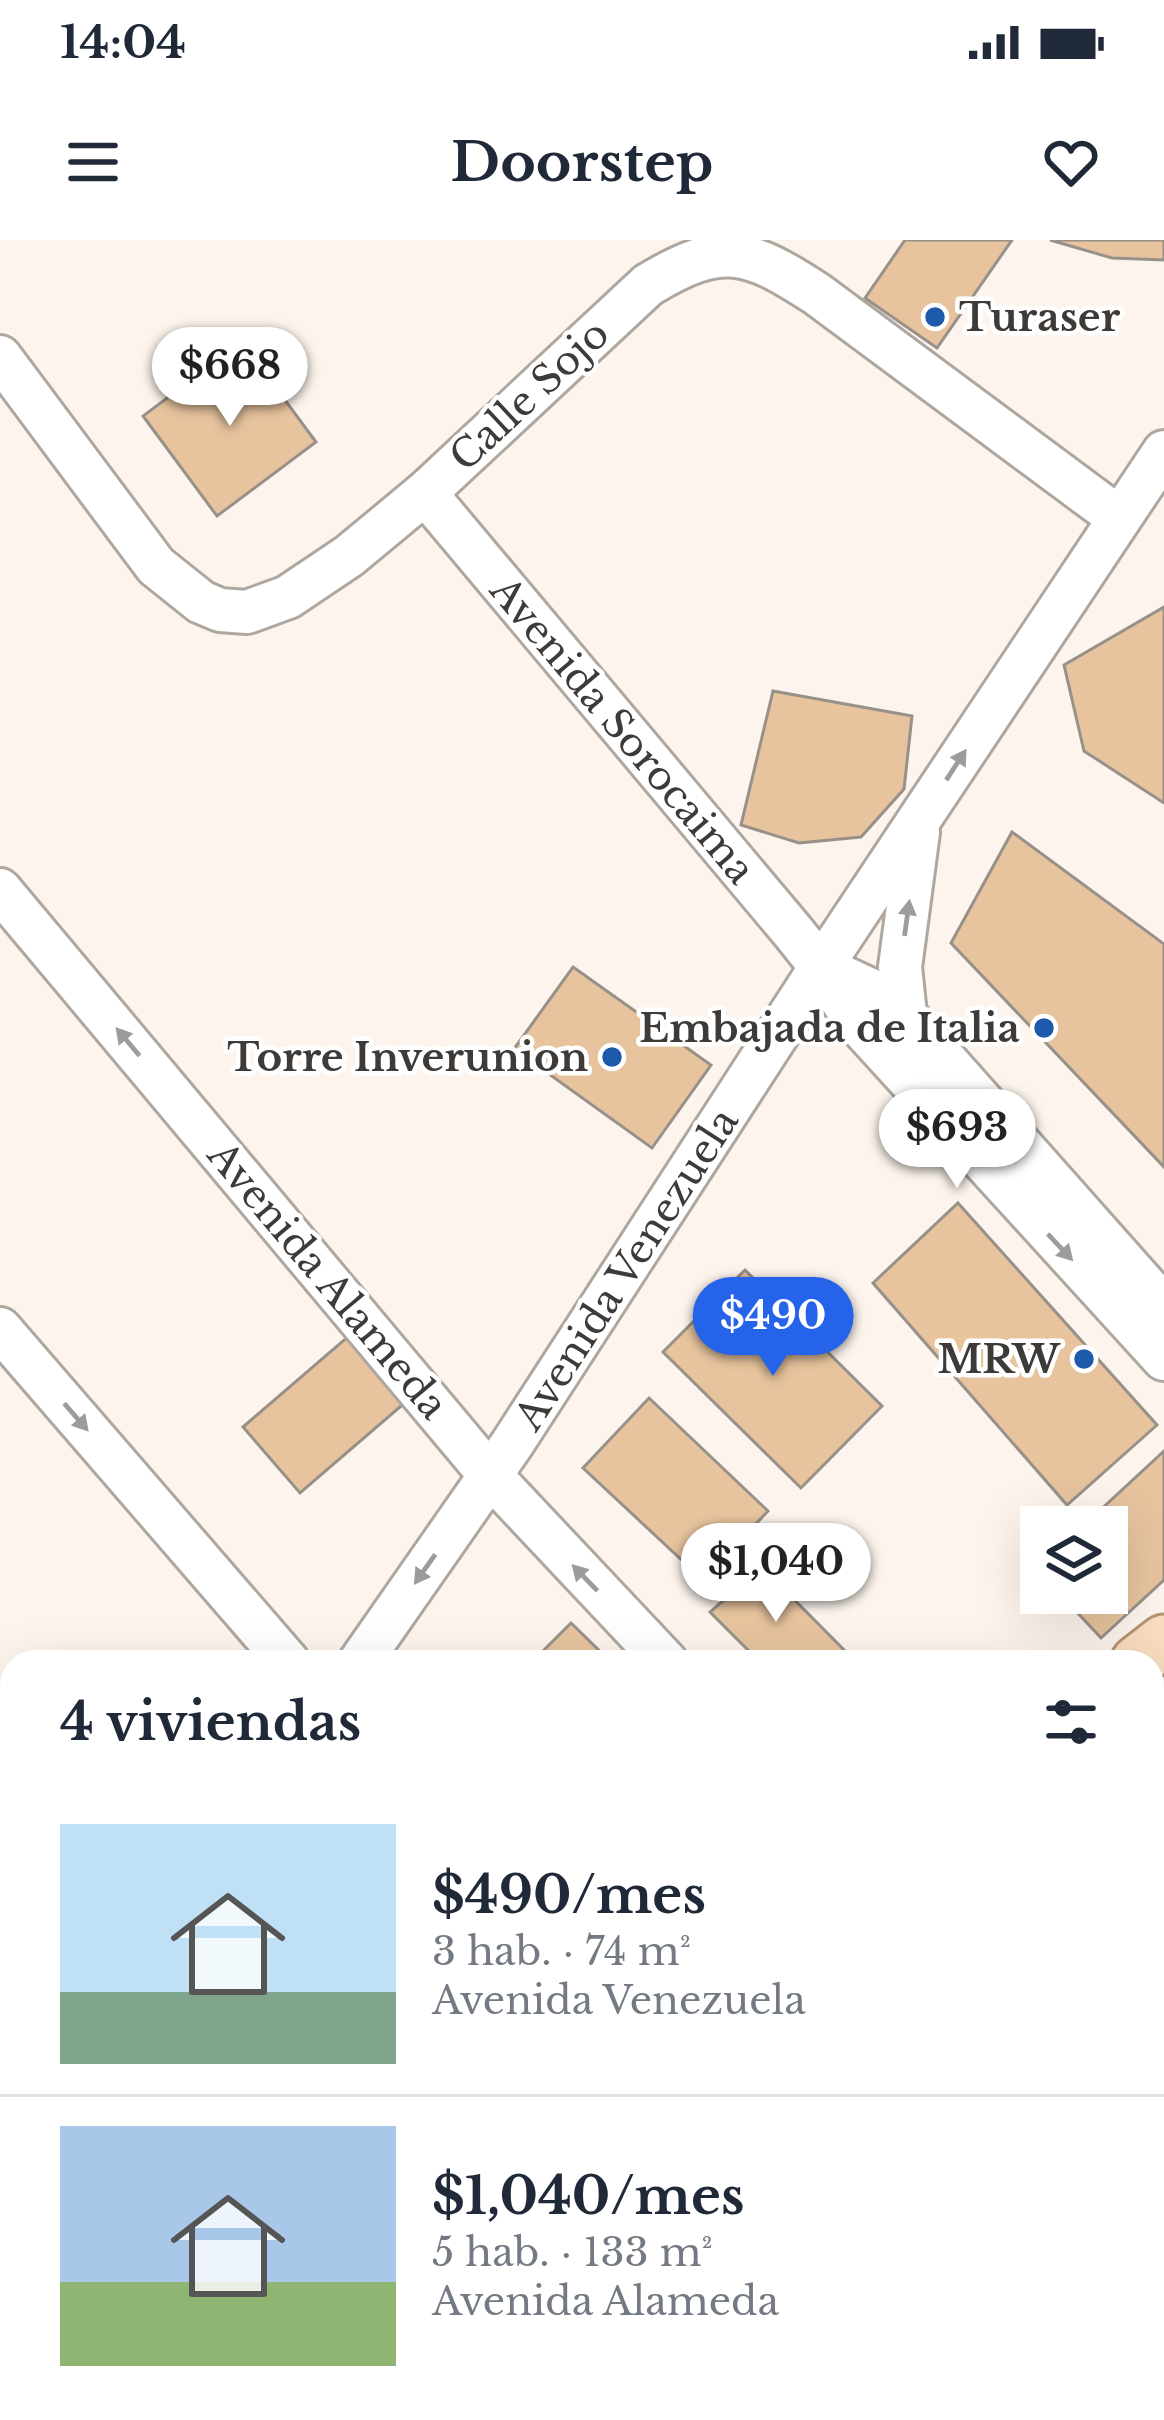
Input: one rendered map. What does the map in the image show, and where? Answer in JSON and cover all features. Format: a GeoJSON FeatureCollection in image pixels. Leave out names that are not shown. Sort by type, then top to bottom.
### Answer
{"type":"FeatureCollection","features":[{"type":"Feature","properties":{"kind":"street","name":"Calle Sojo"},"geometry":{"type":"LineString","coordinates":[[0,357],[157,566],[201,602],[220,610],[247,612],[288,597],[350,556],[425,493],[648,285],[704,257],[752,257],[774,266],[1119,518]]}},
{"type":"Feature","properties":{"kind":"street","name":"Avenida Venezuela"},"geometry":{"type":"LineString","coordinates":[[368,1650],[490,1475],[1164,452]]}},
{"type":"Feature","properties":{"kind":"street","name":"Avenida Sorocaima"},"geometry":{"type":"LineString","coordinates":[[425,493],[821,967],[854,1019],[1164,1359]]}},
{"type":"Feature","properties":{"kind":"street"},"geometry":{"type":"LineString","coordinates":[[905,1015],[900,967],[919,820]]}},
{"type":"Feature","properties":{"kind":"street","name":"Avenida Alameda"},"geometry":{"type":"LineString","coordinates":[[0,890],[490,1475],[655,1650]]}},
{"type":"Feature","properties":{"kind":"street","name":"Avenida Sorocaima"},"geometry":{"type":"LineString","coordinates":[[821,967],[881,995],[905,1015],[1164,1307]]}},
{"type":"Feature","properties":{"kind":"street"},"geometry":{"type":"LineString","coordinates":[[0,1328],[278,1650]]}},
{"type":"Feature","properties":{"kind":"building"},"geometry":{"type":"Polygon","coordinates":[[[905,240],[1012,240],[937,348],[865,298],[905,240]]]}},
{"type":"Feature","properties":{"kind":"building"},"geometry":{"type":"Polygon","coordinates":[[[1050,240],[1164,240],[1164,260],[1112,258],[1050,240]]]}},
{"type":"Feature","properties":{"kind":"building"},"geometry":{"type":"Polygon","coordinates":[[[242,342],[316,442],[217,516],[143,416],[242,342]]]}},
{"type":"Feature","properties":{"kind":"building"},"geometry":{"type":"Polygon","coordinates":[[[1164,607],[1164,803],[1084,751],[1064,665],[1164,607]]]}},
{"type":"Feature","properties":{"kind":"building"},"geometry":{"type":"Polygon","coordinates":[[[773,691],[912,716],[904,789],[861,837],[799,843],[741,825],[773,691]]]}},
{"type":"Feature","properties":{"kind":"building"},"geometry":{"type":"Polygon","coordinates":[[[1012,832],[1164,944],[1164,1167],[951,943],[1012,832]]]}},
{"type":"Feature","properties":{"kind":"building","name":"Torre Inverunion"},"geometry":{"type":"Polygon","coordinates":[[[573,967],[711,1065],[652,1148],[514,1049],[573,967]]]}},
{"type":"Feature","properties":{"kind":"building"},"geometry":{"type":"Polygon","coordinates":[[[958,1203],[1157,1425],[1067,1505],[873,1283],[958,1203]]]}},
{"type":"Feature","properties":{"kind":"building"},"geometry":{"type":"Polygon","coordinates":[[[745,1270],[882,1406],[801,1488],[663,1352],[745,1270]]]}},
{"type":"Feature","properties":{"kind":"building"},"geometry":{"type":"Polygon","coordinates":[[[351,1334],[408,1400],[300,1493],[243,1427],[351,1334]]]}},
{"type":"Feature","properties":{"kind":"building"},"geometry":{"type":"Polygon","coordinates":[[[649,1398],[768,1511],[703,1580],[583,1468],[649,1398]]]}},
{"type":"Feature","properties":{"kind":"building"},"geometry":{"type":"Polygon","coordinates":[[[1164,1451],[1164,1580],[1128,1613],[1128,1506],[1105,1506],[1164,1451]]]}},
{"type":"Feature","properties":{"kind":"building"},"geometry":{"type":"Polygon","coordinates":[[[762,1567],[844,1650],[748,1650],[710,1612],[762,1567]]]}},
{"type":"Feature","properties":{"kind":"building"},"geometry":{"type":"Polygon","coordinates":[[[1079,1614],[1127,1614],[1101,1638],[1079,1614]]]}},
{"type":"Feature","properties":{"kind":"building"},"geometry":{"type":"Polygon","coordinates":[[[571,1623],[599,1650],[544,1650],[571,1623]]]}},
{"type":"Feature","properties":{"kind":"place","name":"Turaser"},"geometry":{"type":"Point","coordinates":[935,317]}},
{"type":"Feature","properties":{"kind":"place","name":"Embajada de Italia"},"geometry":{"type":"Point","coordinates":[1044,1028]}},
{"type":"Feature","properties":{"kind":"place","name":"Torre Inverunion"},"geometry":{"type":"Point","coordinates":[612,1057]}},
{"type":"Feature","properties":{"kind":"place","name":"MRW"},"geometry":{"type":"Point","coordinates":[1084,1359]}}]}
